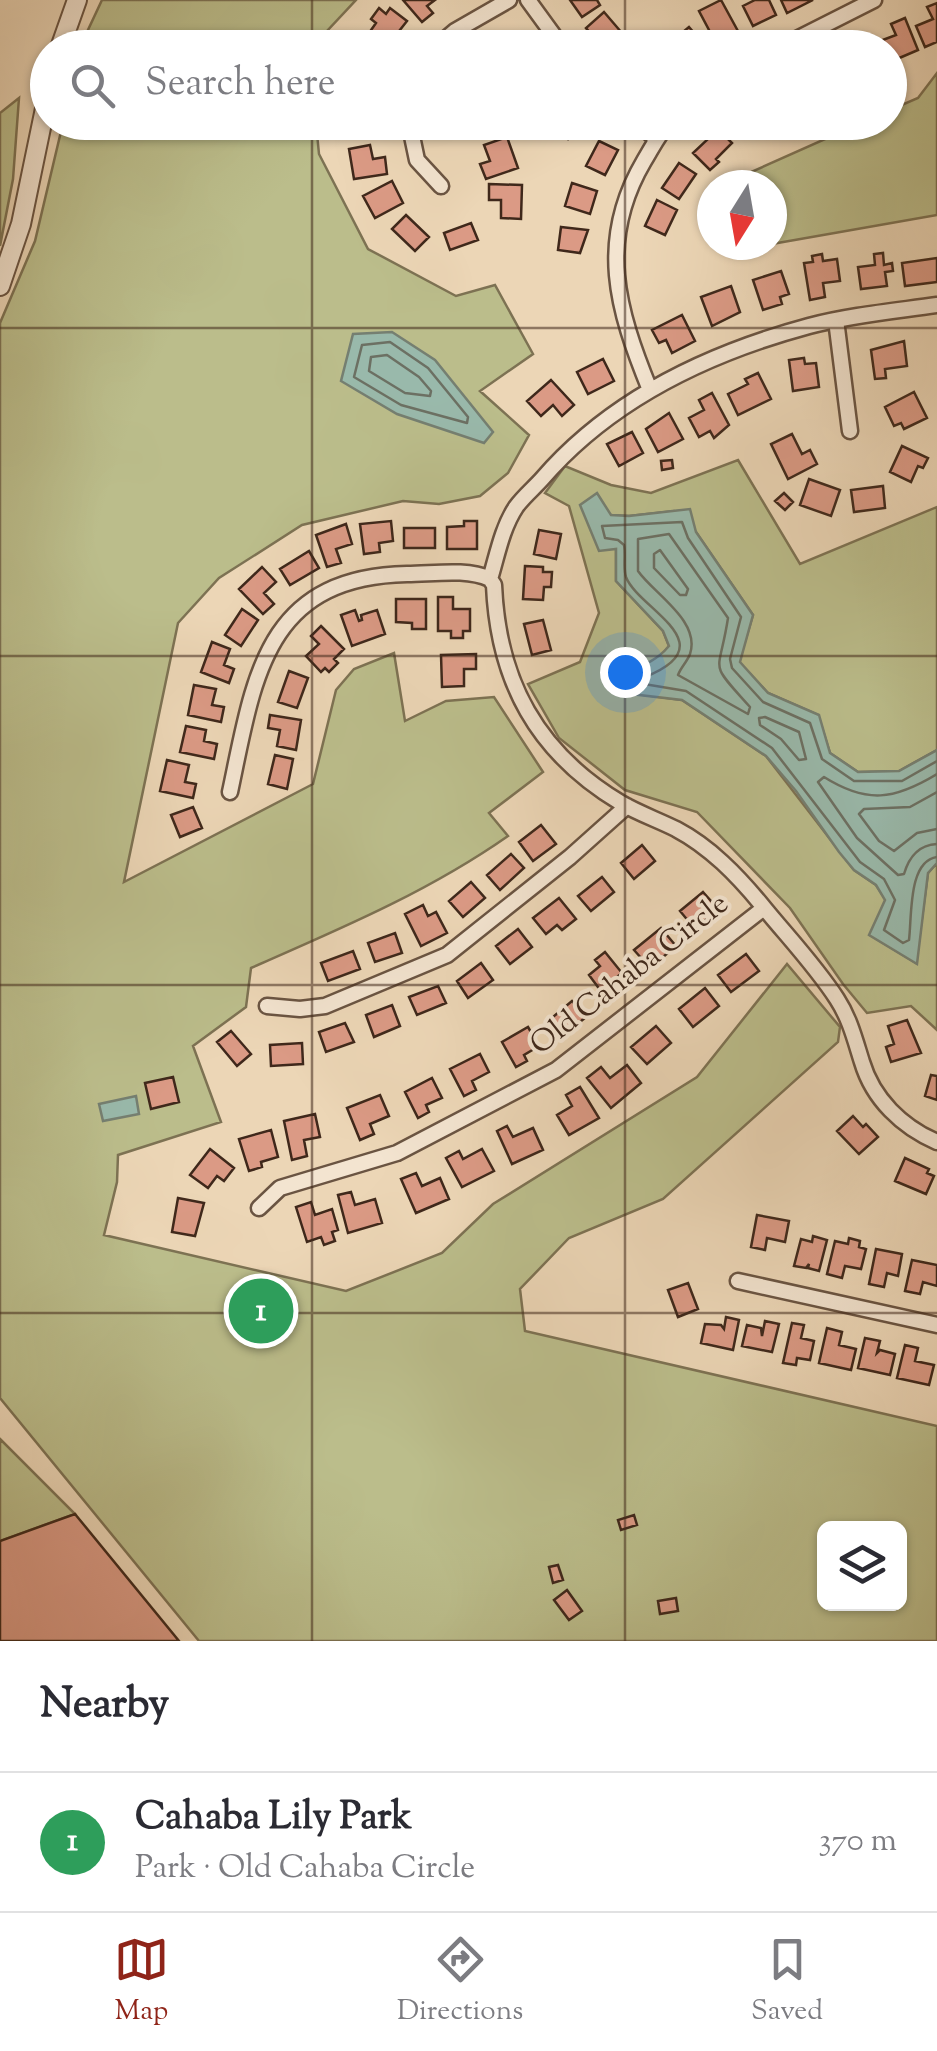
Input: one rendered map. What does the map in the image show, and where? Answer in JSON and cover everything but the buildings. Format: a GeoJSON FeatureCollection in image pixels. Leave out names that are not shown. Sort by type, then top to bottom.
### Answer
{"type":"FeatureCollection","features":[{"type":"Feature","properties":{"kind":"street"},"geometry":{"type":"LineString","coordinates":[[67,30],[78,0]]}},
{"type":"Feature","properties":{"kind":"street"},"geometry":{"type":"LineString","coordinates":[[455,30],[509,0]]}},
{"type":"Feature","properties":{"kind":"street"},"geometry":{"type":"LineString","coordinates":[[528,0],[550,30]]}},
{"type":"Feature","properties":{"kind":"street"},"geometry":{"type":"LineString","coordinates":[[814,30],[874,0]]}},
{"type":"Feature","properties":{"kind":"street"},"geometry":{"type":"LineString","coordinates":[[0,286],[21,224],[38,140]]}},
{"type":"Feature","properties":{"kind":"street"},"geometry":{"type":"LineString","coordinates":[[413,140],[417,160],[441,186]]}},
{"type":"Feature","properties":{"kind":"street"},"geometry":{"type":"LineString","coordinates":[[650,390],[626,331],[616,276],[617,229],[636,176],[657,140]]}},
{"type":"Feature","properties":{"kind":"street"},"geometry":{"type":"LineString","coordinates":[[490,579],[516,507],[579,440],[650,390],[760,342],[836,320],[937,304]]}},
{"type":"Feature","properties":{"kind":"street"},"geometry":{"type":"LineString","coordinates":[[836,320],[850,431]]}},
{"type":"Feature","properties":{"kind":"street"},"geometry":{"type":"LineString","coordinates":[[230,792],[262,662],[281,629],[308,603],[335,588],[385,575],[467,573],[490,579],[494,585],[498,638],[524,708],[537,728],[575,769],[626,806],[702,846],[745,884],[838,1000],[856,1038],[872,1089],[910,1128],[937,1142]]}},
{"type":"Feature","properties":{"kind":"street"},"geometry":{"type":"LineString","coordinates":[[267,1006],[326,1006],[447,956],[570,858],[626,806]]}},
{"type":"Feature","properties":{"kind":"street","name":"Old Cahaba Circle"},"geometry":{"type":"LineString","coordinates":[[259,1208],[280,1188],[411,1146],[556,1070],[764,908]]}},
{"type":"Feature","properties":{"kind":"street"},"geometry":{"type":"LineString","coordinates":[[738,1280],[937,1325]]}},
{"type":"Feature","properties":{"kind":"green space"},"geometry":{"type":"Polygon","coordinates":[[[102,0],[356,0],[328,30],[88,30],[102,0]]]}},
{"type":"Feature","properties":{"kind":"green space"},"geometry":{"type":"Polygon","coordinates":[[[937,73],[937,215],[787,241],[787,170],[756,170],[823,140],[907,140],[907,103],[918,98],[937,73]]]}},
{"type":"Feature","properties":{"kind":"green space"},"geometry":{"type":"Polygon","coordinates":[[[19,98],[13,179],[0,246],[0,113],[19,98]]]}},
{"type":"Feature","properties":{"kind":"green space"},"geometry":{"type":"Polygon","coordinates":[[[59,140],[318,140],[319,154],[368,249],[456,296],[495,285],[533,354],[480,391],[529,435],[508,473],[480,496],[439,504],[403,501],[302,525],[219,578],[178,623],[124,882],[313,784],[336,690],[354,669],[394,653],[405,721],[446,701],[494,697],[543,772],[489,813],[508,836],[415,892],[251,968],[246,1007],[193,1046],[221,1122],[118,1155],[117,1182],[104,1235],[346,1291],[442,1253],[493,1204],[697,1077],[787,964],[840,1027],[838,1042],[663,1199],[569,1238],[520,1289],[525,1331],[937,1426],[937,1641],[199,1641],[0,1398],[0,323],[35,241],[59,140]]]}},
{"type":"Feature","properties":{"kind":"green space"},"geometry":{"type":"Polygon","coordinates":[[[738,460],[800,564],[937,507],[937,750],[899,771],[858,772],[830,753],[818,715],[768,693],[739,662],[753,615],[696,532],[674,511],[610,515],[616,581],[663,631],[669,646],[655,663],[617,673],[613,691],[682,700],[766,756],[854,870],[876,885],[886,900],[870,935],[916,963],[928,873],[937,863],[937,1030],[911,1006],[867,1013],[790,908],[697,812],[625,790],[559,738],[528,684],[580,662],[599,613],[569,506],[545,493],[565,466],[611,485],[651,493],[738,460]]]}},
{"type":"Feature","properties":{"kind":"green space"},"geometry":{"type":"Polygon","coordinates":[[[0,1439],[75,1514],[0,1541],[0,1439]]]}},
{"type":"Feature","properties":{"kind":"water"},"geometry":{"type":"Polygon","coordinates":[[[392,332],[435,360],[493,432],[484,443],[397,414],[341,381],[353,334],[392,332]]]}},
{"type":"Feature","properties":{"kind":"water"},"geometry":{"type":"Polygon","coordinates":[[[597,493],[611,515],[690,509],[696,532],[753,615],[740,662],[768,693],[819,715],[830,753],[858,772],[899,771],[937,750],[937,863],[928,873],[917,964],[869,935],[885,900],[876,885],[854,870],[839,852],[766,756],[682,700],[614,692],[609,681],[616,675],[652,660],[669,646],[663,631],[616,581],[616,549],[599,551],[580,505],[597,493]]]}},
{"type":"Feature","properties":{"kind":"water"},"geometry":{"type":"Polygon","coordinates":[[[136,1096],[139,1114],[103,1121],[99,1104],[136,1096]]]}},
{"type":"Feature","properties":{"kind":"place","name":"Cahaba Lily Park"},"geometry":{"type":"Point","coordinates":[261,1311]}}]}
